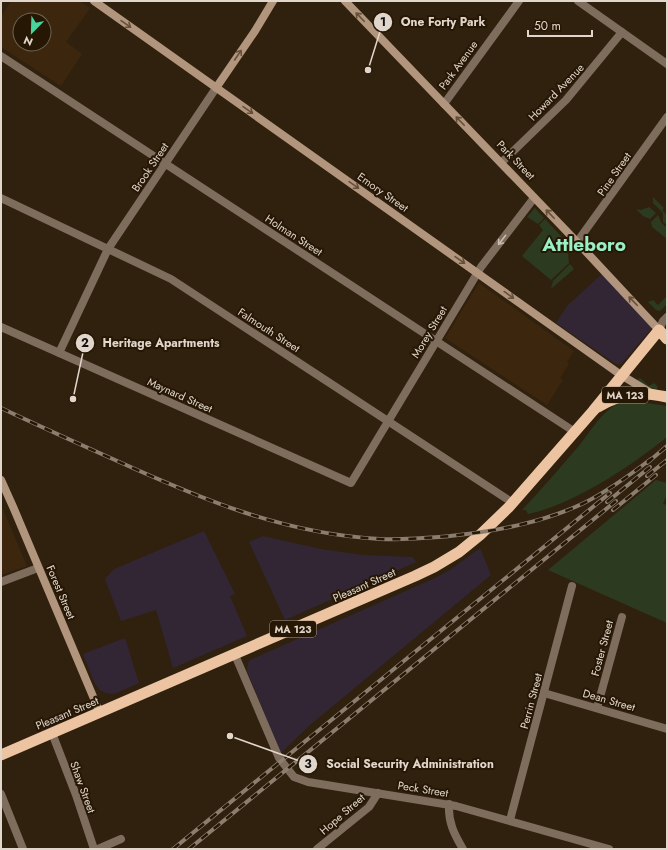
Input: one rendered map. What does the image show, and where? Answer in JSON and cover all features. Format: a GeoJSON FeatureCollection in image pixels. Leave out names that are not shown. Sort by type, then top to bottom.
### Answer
{"type":"FeatureCollection","features":[{"type":"Feature","properties":{"kind":"highway","name":"Park Street"},"geometry":{"type":"LineString","coordinates":[[659,330],[667,339]]}},
{"type":"Feature","properties":{"kind":"highway","name":"Pleasant Street"},"geometry":{"type":"LineString","coordinates":[[1,755],[100,714],[235,655],[434,567],[453,556],[475,539],[513,503],[593,411],[651,342],[659,330]]}},
{"type":"Feature","properties":{"kind":"highway","name":"MA 123"},"geometry":{"type":"LineString","coordinates":[[593,411],[609,401],[623,395],[635,394],[664,396]]}},
{"type":"Feature","properties":{"kind":"main road","name":"Emory Street"},"geometry":{"type":"LineString","coordinates":[[94,1],[477,272],[621,376],[646,391],[664,396]]}},
{"type":"Feature","properties":{"kind":"main road","name":"Brook Street"},"geometry":{"type":"LineString","coordinates":[[216,88],[255,31],[273,1]]}},
{"type":"Feature","properties":{"kind":"main road","name":"Park Street"},"geometry":{"type":"LineString","coordinates":[[345,1],[577,242],[659,330]]}},
{"type":"Feature","properties":{"kind":"main road","name":"Forest Street"},"geometry":{"type":"LineString","coordinates":[[1,480],[100,714]]}},
{"type":"Feature","properties":{"kind":"street","name":"Park Avenue"},"geometry":{"type":"LineString","coordinates":[[444,104],[519,1]]}},
{"type":"Feature","properties":{"kind":"street"},"geometry":{"type":"LineString","coordinates":[[578,1],[667,64]]}},
{"type":"Feature","properties":{"kind":"street","name":"Howard Avenue"},"geometry":{"type":"LineString","coordinates":[[500,162],[569,97],[622,32]]}},
{"type":"Feature","properties":{"kind":"street","name":"Holman Street"},"geometry":{"type":"LineString","coordinates":[[1,56],[575,432]]}},
{"type":"Feature","properties":{"kind":"street","name":"Brook Street"},"geometry":{"type":"LineString","coordinates":[[59,353],[108,249],[216,88]]}},
{"type":"Feature","properties":{"kind":"street","name":"Pine Street"},"geometry":{"type":"LineString","coordinates":[[577,242],[667,117]]}},
{"type":"Feature","properties":{"kind":"street","name":"Falmouth Street"},"geometry":{"type":"LineString","coordinates":[[1,198],[171,279],[513,503]]}},
{"type":"Feature","properties":{"kind":"street","name":"Morey Street"},"geometry":{"type":"LineString","coordinates":[[351,483],[477,272],[534,198]]}},
{"type":"Feature","properties":{"kind":"street"},"geometry":{"type":"LineString","coordinates":[[659,330],[663,321],[667,317]]}},
{"type":"Feature","properties":{"kind":"street","name":"Maynard Street"},"geometry":{"type":"LineString","coordinates":[[1,327],[351,483]]}},
{"type":"Feature","properties":{"kind":"street"},"geometry":{"type":"LineString","coordinates":[[1,582],[38,568]]}},
{"type":"Feature","properties":{"kind":"street","name":"Perrin Street"},"geometry":{"type":"LineString","coordinates":[[510,820],[572,586]]}},
{"type":"Feature","properties":{"kind":"street","name":"Foster Street"},"geometry":{"type":"LineString","coordinates":[[597,708],[622,617]]}},
{"type":"Feature","properties":{"kind":"street","name":"Peck Street"},"geometry":{"type":"LineString","coordinates":[[235,655],[277,754],[292,775],[303,781],[449,804],[510,820],[608,849]]}},
{"type":"Feature","properties":{"kind":"street","name":"Dean Street"},"geometry":{"type":"LineString","coordinates":[[544,693],[667,729]]}},
{"type":"Feature","properties":{"kind":"street","name":"Shaw Street"},"geometry":{"type":"LineString","coordinates":[[52,733],[76,795],[94,849]]}},
{"type":"Feature","properties":{"kind":"street","name":"Hope Street"},"geometry":{"type":"LineString","coordinates":[[317,849],[369,807],[378,793]]}},
{"type":"Feature","properties":{"kind":"street"},"geometry":{"type":"LineString","coordinates":[[1,794],[22,849]]}},
{"type":"Feature","properties":{"kind":"street"},"geometry":{"type":"LineString","coordinates":[[449,804],[449,819],[451,826],[464,849]]}},
{"type":"Feature","properties":{"kind":"street"},"geometry":{"type":"LineString","coordinates":[[98,849],[121,839]]}},
{"type":"Feature","properties":{"kind":"shaded area"},"geometry":{"type":"Polygon","coordinates":[[[11,1],[79,1],[90,8],[66,42],[82,54],[61,86],[1,47],[1,17],[11,1]]]}},
{"type":"Feature","properties":{"kind":"shaded area"},"geometry":{"type":"Polygon","coordinates":[[[603,273],[652,328],[621,364],[616,364],[556,323],[567,306],[603,273]]]}},
{"type":"Feature","properties":{"kind":"shaded area"},"geometry":{"type":"Polygon","coordinates":[[[479,283],[574,351],[567,362],[569,364],[560,378],[563,380],[547,405],[445,338],[479,283]]]}},
{"type":"Feature","properties":{"kind":"shaded area"},"geometry":{"type":"Polygon","coordinates":[[[1,505],[27,566],[1,575],[1,505]]]}},
{"type":"Feature","properties":{"kind":"shaded area"},"geometry":{"type":"Polygon","coordinates":[[[204,531],[235,594],[230,596],[247,636],[173,668],[156,610],[121,621],[105,579],[114,569],[204,531]]]}},
{"type":"Feature","properties":{"kind":"shaded area"},"geometry":{"type":"Polygon","coordinates":[[[263,536],[321,549],[362,555],[413,557],[416,562],[285,620],[249,542],[263,536]]]}},
{"type":"Feature","properties":{"kind":"shaded area"},"geometry":{"type":"Polygon","coordinates":[[[480,548],[491,575],[310,725],[281,753],[247,671],[250,660],[435,578],[450,570],[480,548]]]}},
{"type":"Feature","properties":{"kind":"shaded area"},"geometry":{"type":"Polygon","coordinates":[[[125,638],[139,683],[114,694],[105,693],[95,684],[83,654],[125,638]]]}},
{"type":"Feature","properties":{"kind":"green space"},"geometry":{"type":"Polygon","coordinates":[[[653,197],[664,208],[662,210],[667,215],[667,225],[663,222],[663,213],[653,203],[653,197]]]}},
{"type":"Feature","properties":{"kind":"green space"},"geometry":{"type":"Polygon","coordinates":[[[649,207],[656,213],[650,219],[643,216],[636,209],[641,210],[649,207]]]}},
{"type":"Feature","properties":{"kind":"green space"},"geometry":{"type":"Polygon","coordinates":[[[535,208],[544,218],[538,224],[527,217],[535,208]]]}},
{"type":"Feature","properties":{"kind":"green space"},"geometry":{"type":"Polygon","coordinates":[[[658,215],[661,222],[667,228],[667,239],[652,227],[651,222],[658,215]]]}},
{"type":"Feature","properties":{"kind":"green space"},"geometry":{"type":"Polygon","coordinates":[[[545,219],[572,248],[568,253],[569,263],[551,280],[522,256],[543,230],[539,225],[545,219]]]}},
{"type":"Feature","properties":{"kind":"green space"},"geometry":{"type":"Polygon","coordinates":[[[570,264],[574,269],[551,289],[553,281],[570,264]]]}},
{"type":"Feature","properties":{"kind":"green space"},"geometry":{"type":"Polygon","coordinates":[[[667,296],[667,304],[660,311],[656,310],[648,302],[653,300],[658,305],[667,296]]]}},
{"type":"Feature","properties":{"kind":"green space"},"geometry":{"type":"Polygon","coordinates":[[[640,378],[649,386],[654,383],[658,387],[656,390],[651,388],[637,380],[640,378]]]}},
{"type":"Feature","properties":{"kind":"green space"},"geometry":{"type":"Polygon","coordinates":[[[623,401],[667,406],[667,437],[619,472],[582,493],[564,502],[528,514],[526,510],[522,510],[578,447],[603,415],[609,409],[623,401]]]}},
{"type":"Feature","properties":{"kind":"green space"},"geometry":{"type":"Polygon","coordinates":[[[656,480],[667,483],[667,494],[663,504],[667,505],[667,623],[548,570],[656,480]]]}},
{"type":"Feature","properties":{"kind":"railway"},"geometry":{"type":"LineString","coordinates":[[1,408],[147,474],[211,501],[277,522],[310,530],[345,536],[380,539],[406,539],[484,532],[502,529],[552,516],[584,503],[602,493],[651,459]]}},
{"type":"Feature","properties":{"kind":"railway"},"geometry":{"type":"LineString","coordinates":[[647,463],[667,446]]}},
{"type":"Feature","properties":{"kind":"railway"},"geometry":{"type":"LineString","coordinates":[[647,476],[667,460]]}},
{"type":"Feature","properties":{"kind":"railway"},"geometry":{"type":"LineString","coordinates":[[607,502],[650,467]]}},
{"type":"Feature","properties":{"kind":"railway"},"geometry":{"type":"LineString","coordinates":[[613,510],[656,475]]}},
{"type":"Feature","properties":{"kind":"railway"},"geometry":{"type":"LineString","coordinates":[[173,849],[610,493]]}},
{"type":"Feature","properties":{"kind":"railway"},"geometry":{"type":"LineString","coordinates":[[189,849],[616,501]]}},
{"type":"Feature","properties":{"kind":"place","name":"One Forty Park"},"geometry":{"type":"Point","coordinates":[368,70]}},
{"type":"Feature","properties":{"kind":"place","name":"Heritage Apartments"},"geometry":{"type":"Point","coordinates":[73,399]}},
{"type":"Feature","properties":{"kind":"place","name":"Social Security Administration"},"geometry":{"type":"Point","coordinates":[230,736]}},
{"type":"Feature","properties":{"kind":"district","name":"Attleboro"},"geometry":{"type":"Point","coordinates":[584,244]}}]}
